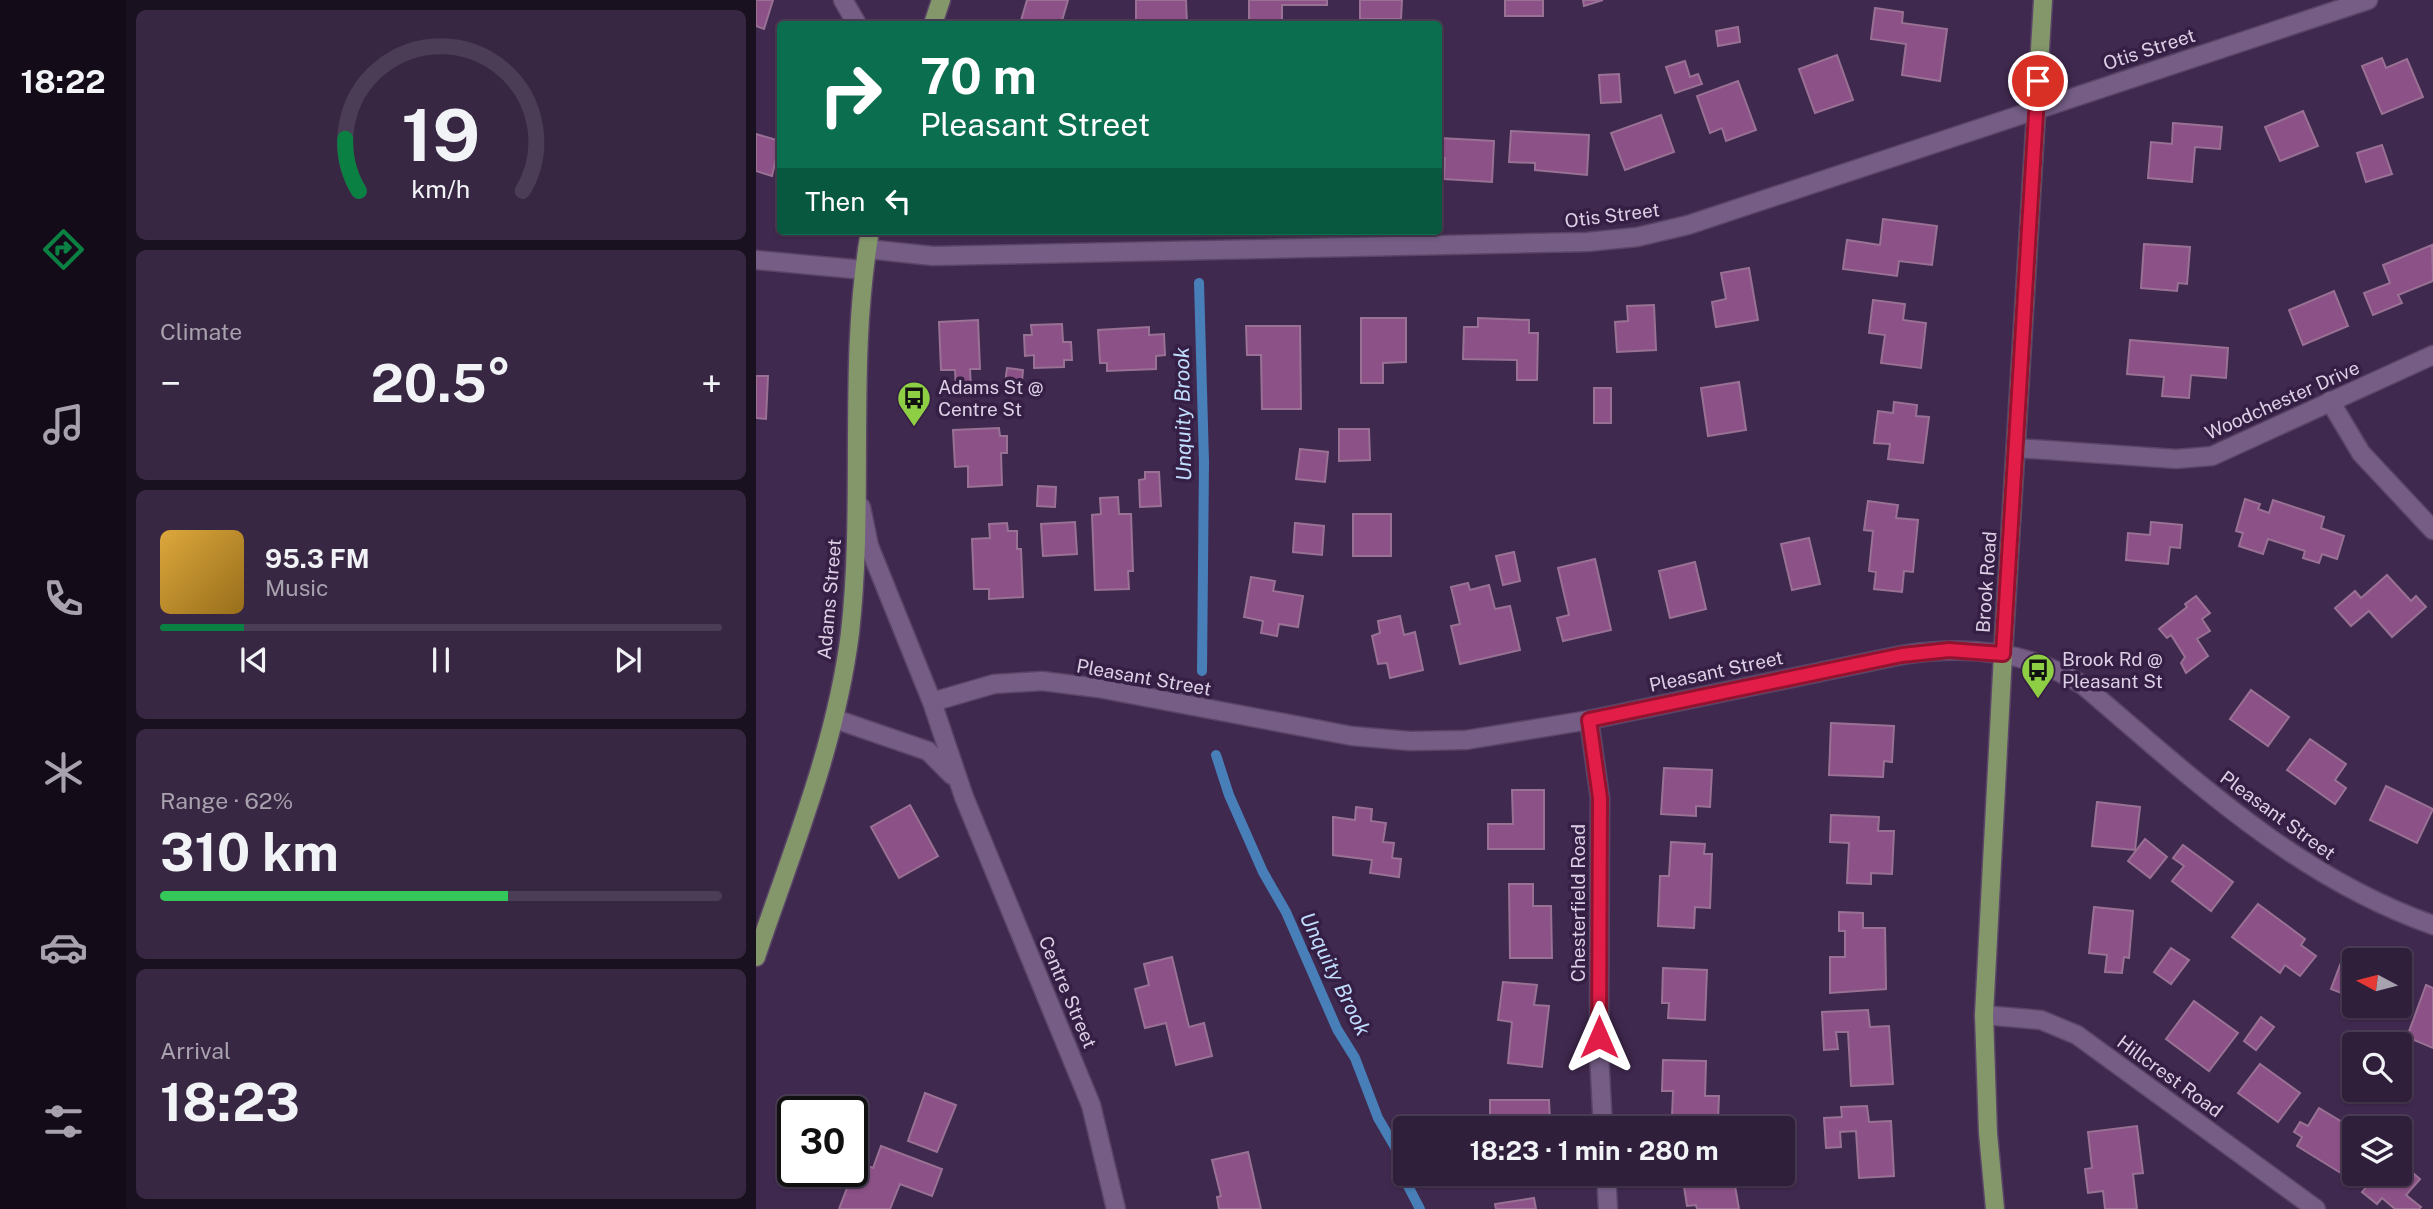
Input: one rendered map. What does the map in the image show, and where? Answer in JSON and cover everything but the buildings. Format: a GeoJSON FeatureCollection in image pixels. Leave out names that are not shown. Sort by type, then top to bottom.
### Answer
{"type":"FeatureCollection","features":[{"type":"Feature","properties":{"kind":"main road"},"geometry":{"type":"LineString","coordinates":[[934,21],[941,0]]}},
{"type":"Feature","properties":{"kind":"main road","name":"Brook Road"},"geometry":{"type":"LineString","coordinates":[[1995,1209],[1988,1133],[1984,1015],[2043,0]]}},
{"type":"Feature","properties":{"kind":"main road","name":"Adams Street"},"geometry":{"type":"LineString","coordinates":[[756,957],[835,719],[850,631],[864,270],[869,240]]}},
{"type":"Feature","properties":{"kind":"street"},"geometry":{"type":"LineString","coordinates":[[843,0],[855,21]]}},
{"type":"Feature","properties":{"kind":"street","name":"Otis Street"},"geometry":{"type":"LineString","coordinates":[[869,240],[933,256],[1611,240],[1688,225],[2368,0]]}},
{"type":"Feature","properties":{"kind":"street"},"geometry":{"type":"LineString","coordinates":[[756,260],[864,270]]}},
{"type":"Feature","properties":{"kind":"street","name":"Woodchester Drive"},"geometry":{"type":"LineString","coordinates":[[2016,447],[2195,459],[2229,450],[2433,355]]}},
{"type":"Feature","properties":{"kind":"street"},"geometry":{"type":"LineString","coordinates":[[2330,401],[2361,453],[2433,530]]}},
{"type":"Feature","properties":{"kind":"street","name":"Centre Street"},"geometry":{"type":"LineString","coordinates":[[857,477],[869,546],[932,702],[964,797],[1081,1077],[1100,1134],[1116,1209]]}},
{"type":"Feature","properties":{"kind":"street","name":"Pleasant Street"},"geometry":{"type":"LineString","coordinates":[[932,702],[994,684],[1042,681],[1098,688],[1321,731],[1410,741],[1499,737],[1850,663],[1914,653],[1949,650],[2003,654],[2043,663],[2084,686],[2232,811],[2333,880],[2381,905],[2433,925]]}},
{"type":"Feature","properties":{"kind":"street","name":"Centre Street"},"geometry":{"type":"LineString","coordinates":[[835,719],[928,751],[942,761],[964,797]]}},
{"type":"Feature","properties":{"kind":"street","name":"Chesterfield Road"},"geometry":{"type":"LineString","coordinates":[[1589,720],[1600,798],[1599,1042],[1602,1116]]}},
{"type":"Feature","properties":{"kind":"street","name":"Hillcrest Road"},"geometry":{"type":"LineString","coordinates":[[1984,1015],[2041,1020],[2077,1035],[2316,1209]]}},
{"type":"Feature","properties":{"kind":"street"},"geometry":{"type":"LineString","coordinates":[[1607,1186],[1608,1209]]}},
{"type":"Feature","properties":{"kind":"waterway","name":"Unquity Brook"},"geometry":{"type":"LineString","coordinates":[[1199,283],[1204,462],[1202,671]]}},
{"type":"Feature","properties":{"kind":"waterway","name":"Unquity Brook"},"geometry":{"type":"LineString","coordinates":[[1216,755],[1229,795],[1263,872],[1286,912],[1337,1029],[1355,1058],[1378,1118],[1395,1147],[1407,1184],[1420,1209]]}},
{"type":"Feature","properties":{"kind":"place","name":"Adams St @ Centre St"},"geometry":{"type":"Point","coordinates":[914,428]}},
{"type":"Feature","properties":{"kind":"place","name":"Brook Rd @ Pleasant St"},"geometry":{"type":"Point","coordinates":[2038,700]}},
{"type":"Feature","properties":{"kind":"route"},"geometry":{"type":"LineString","coordinates":[[1599,1037],[1600,798],[1589,720],[1850,663],[1926,651],[2003,654],[2038,81]]}}]}
